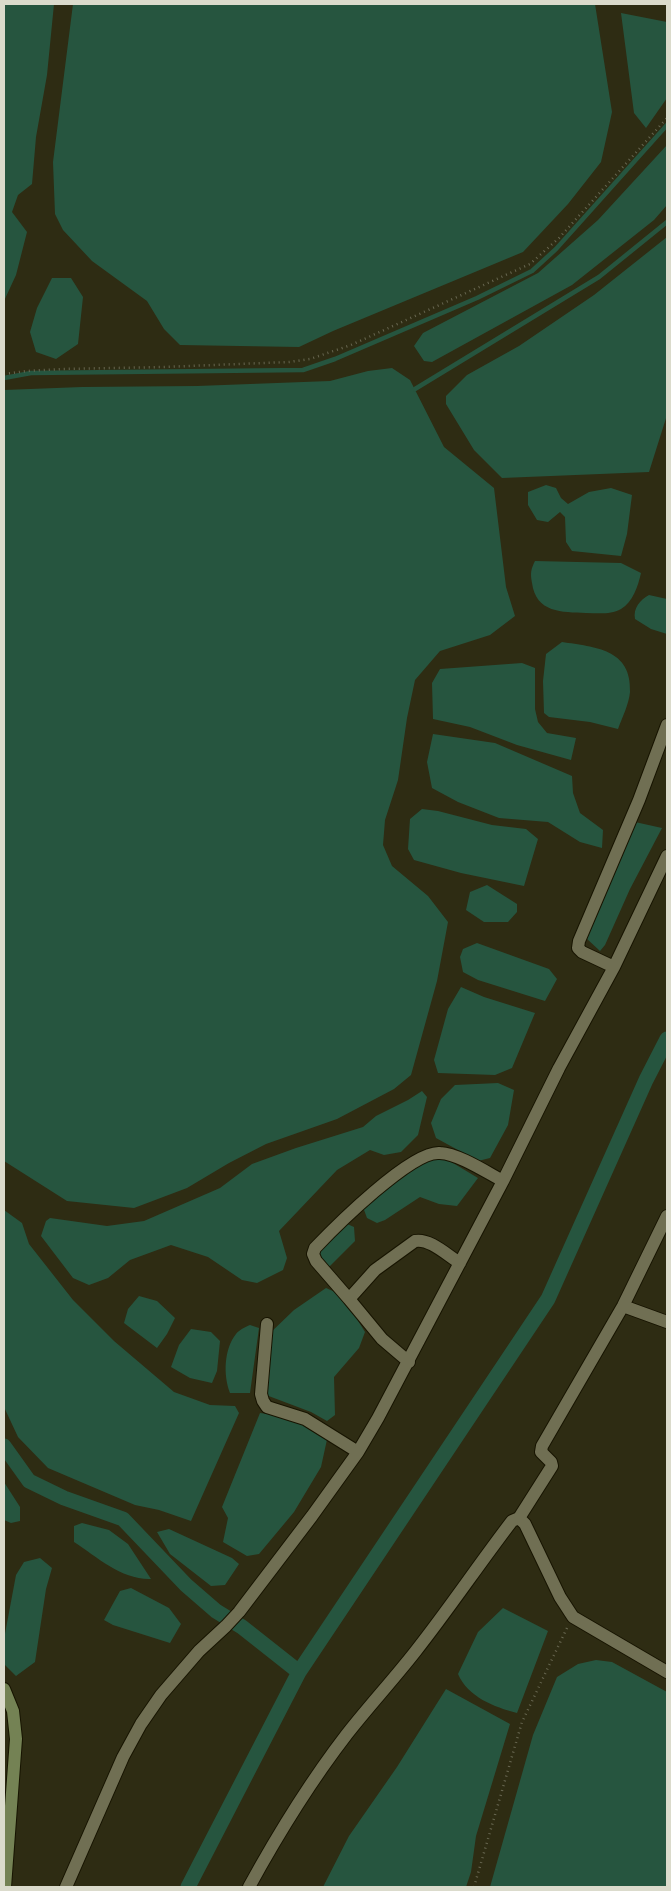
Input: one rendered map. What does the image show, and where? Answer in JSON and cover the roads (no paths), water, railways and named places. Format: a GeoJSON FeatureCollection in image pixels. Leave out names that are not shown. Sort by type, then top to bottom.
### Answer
{"type":"FeatureCollection","features":[{"type":"Feature","properties":{"kind":"street"},"geometry":{"type":"LineString","coordinates":[[614,967],[582,952],[578,948],[579,941],[640,800],[667,725]]}},
{"type":"Feature","properties":{"kind":"street"},"geometry":{"type":"LineString","coordinates":[[66,1887],[123,1756],[140,1724],[161,1695],[199,1651],[239,1612],[358,1452],[409,1362],[559,1068],[614,967],[667,856]]}},
{"type":"Feature","properties":{"kind":"street"},"geometry":{"type":"LineString","coordinates":[[409,1362],[382,1339],[316,1261],[313,1254],[314,1248],[355,1208],[396,1174],[428,1155],[440,1152],[457,1158],[503,1181]]}},
{"type":"Feature","properties":{"kind":"street"},"geometry":{"type":"LineString","coordinates":[[249,1887],[316,1775],[432,1631],[512,1521],[519,1518],[552,1466],[551,1462],[541,1452],[542,1446],[623,1306],[667,1216]]}},
{"type":"Feature","properties":{"kind":"street"},"geometry":{"type":"LineString","coordinates":[[350,1299],[375,1270],[415,1241],[422,1240],[460,1263]]}},
{"type":"Feature","properties":{"kind":"street"},"geometry":{"type":"LineString","coordinates":[[623,1306],[667,1322]]}},
{"type":"Feature","properties":{"kind":"street"},"geometry":{"type":"LineString","coordinates":[[267,1324],[261,1394],[263,1401],[267,1406],[305,1419],[358,1452]]}},
{"type":"Feature","properties":{"kind":"street"},"geometry":{"type":"LineString","coordinates":[[519,1518],[525,1524],[560,1597],[574,1617],[667,1672]]}},
{"type":"Feature","properties":{"kind":"street"},"geometry":{"type":"LineString","coordinates":[[4,1688],[13,1711],[16,1739],[5,1887]]}},
{"type":"Feature","properties":{"kind":"waterway"},"geometry":{"type":"LineString","coordinates":[[4,378],[31,373],[303,370],[335,359],[477,298],[532,271],[556,249],[667,125]]}},
{"type":"Feature","properties":{"kind":"waterway"},"geometry":{"type":"LineString","coordinates":[[415,389],[599,277],[667,222]]}},
{"type":"Feature","properties":{"kind":"waterway"},"geometry":{"type":"LineString","coordinates":[[188,1887],[299,1672],[548,1299],[646,1080],[667,1039]]}},
{"type":"Feature","properties":{"kind":"waterway"},"geometry":{"type":"LineString","coordinates":[[4,1446],[29,1481],[64,1498],[123,1519],[186,1585],[216,1611],[242,1627],[299,1672]]}}]}
